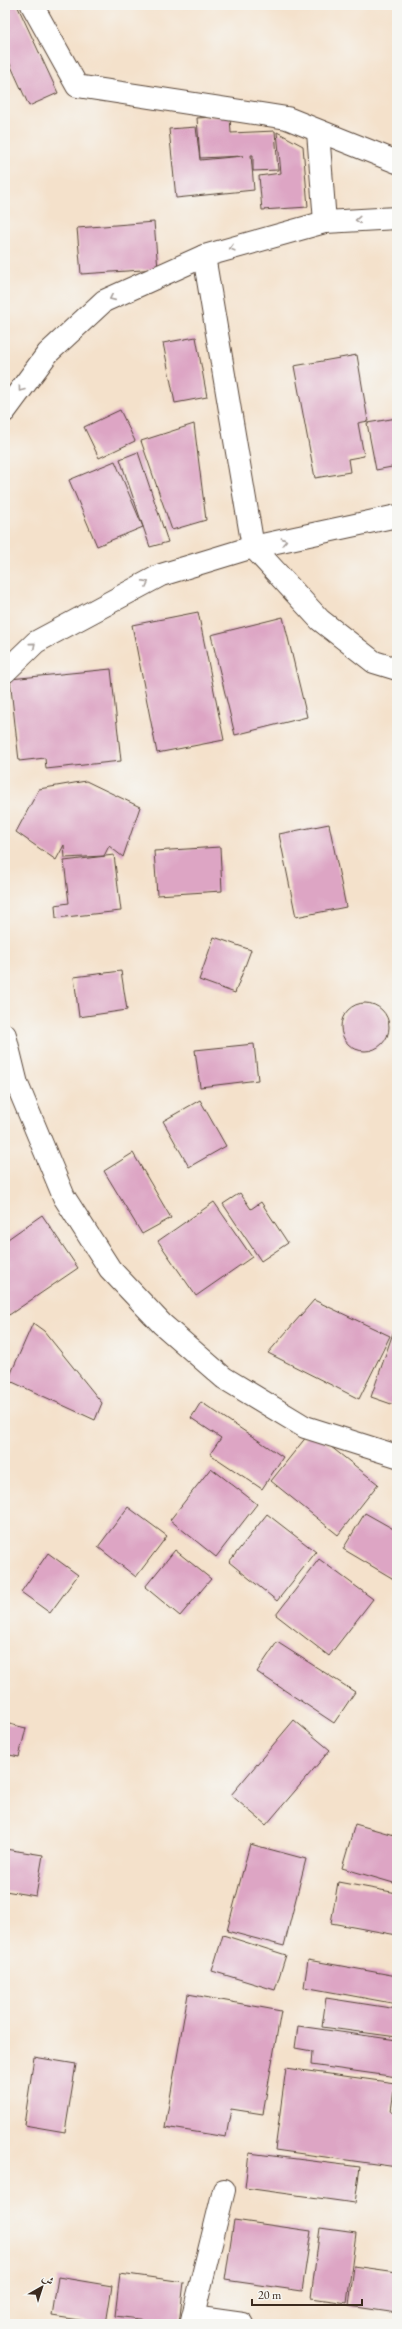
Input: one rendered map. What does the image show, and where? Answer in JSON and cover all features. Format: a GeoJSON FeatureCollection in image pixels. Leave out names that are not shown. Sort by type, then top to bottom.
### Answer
{"type":"FeatureCollection","features":[{"type":"Feature","properties":{"kind":"street"},"geometry":{"type":"LineString","coordinates":[[32,5],[77,86],[287,118],[318,132],[397,162]]}},
{"type":"Feature","properties":{"kind":"street"},"geometry":{"type":"LineString","coordinates":[[318,132],[325,222]]}},
{"type":"Feature","properties":{"kind":"street"},"geometry":{"type":"LineString","coordinates":[[5,411],[48,353],[104,301],[204,256],[325,222],[397,218]]}},
{"type":"Feature","properties":{"kind":"street"},"geometry":{"type":"LineString","coordinates":[[204,256],[253,547],[320,620],[374,662],[397,669]]}},
{"type":"Feature","properties":{"kind":"street"},"geometry":{"type":"LineString","coordinates":[[5,672],[36,642],[160,575],[253,547],[397,516]]}},
{"type":"Feature","properties":{"kind":"street"},"geometry":{"type":"LineString","coordinates":[[5,1035],[17,1084],[64,1197],[115,1275],[162,1324],[224,1378],[305,1427],[397,1456]]}},
{"type":"Feature","properties":{"kind":"street"},"geometry":{"type":"LineString","coordinates":[[224,2190],[192,2320],[243,2324]]}},
{"type":"Feature","properties":{"kind":"building"},"geometry":{"type":"Polygon","coordinates":[[[5,5],[17,5],[58,93],[29,106],[5,53],[5,5]]]}},
{"type":"Feature","properties":{"kind":"building"},"geometry":{"type":"Polygon","coordinates":[[[230,116],[231,133],[275,131],[278,170],[253,171],[253,155],[251,155],[254,190],[176,198],[169,129],[196,127],[200,160],[243,156],[200,158],[197,118],[230,116]]]}},
{"type":"Feature","properties":{"kind":"building"},"geometry":{"type":"Polygon","coordinates":[[[277,132],[303,146],[308,207],[262,210],[259,176],[281,173],[277,132]]]}},
{"type":"Feature","properties":{"kind":"building"},"geometry":{"type":"Polygon","coordinates":[[[154,222],[158,269],[81,274],[77,228],[154,222]]]}},
{"type":"Feature","properties":{"kind":"building"},"geometry":{"type":"Polygon","coordinates":[[[196,337],[207,397],[175,403],[163,343],[196,337]]]}},
{"type":"Feature","properties":{"kind":"building"},"geometry":{"type":"Polygon","coordinates":[[[357,355],[368,421],[358,423],[364,456],[348,459],[350,472],[315,478],[294,366],[357,355]]]}},
{"type":"Feature","properties":{"kind":"building"},"geometry":{"type":"Polygon","coordinates":[[[120,410],[135,441],[99,458],[84,427],[120,410]]]}},
{"type":"Feature","properties":{"kind":"building"},"geometry":{"type":"Polygon","coordinates":[[[397,418],[397,466],[376,470],[367,423],[397,418]]]}},
{"type":"Feature","properties":{"kind":"building"},"geometry":{"type":"Polygon","coordinates":[[[194,424],[206,520],[172,530],[141,441],[194,424]]]}},
{"type":"Feature","properties":{"kind":"building"},"geometry":{"type":"Polygon","coordinates":[[[138,452],[168,542],[150,547],[120,459],[138,452]]]}},
{"type":"Feature","properties":{"kind":"building"},"geometry":{"type":"Polygon","coordinates":[[[115,461],[143,527],[97,546],[69,480],[115,461]]]}},
{"type":"Feature","properties":{"kind":"building"},"geometry":{"type":"Polygon","coordinates":[[[198,612],[224,740],[157,753],[132,625],[198,612]]]}},
{"type":"Feature","properties":{"kind":"building"},"geometry":{"type":"Polygon","coordinates":[[[283,617],[307,717],[235,735],[211,635],[283,617]]]}},
{"type":"Feature","properties":{"kind":"building"},"geometry":{"type":"Polygon","coordinates":[[[111,669],[121,761],[46,769],[45,758],[19,761],[10,679],[111,669]]]}},
{"type":"Feature","properties":{"kind":"building"},"geometry":{"type":"Polygon","coordinates":[[[86,781],[140,807],[123,857],[109,846],[104,856],[65,858],[64,845],[56,860],[16,832],[39,789],[86,781]]]}},
{"type":"Feature","properties":{"kind":"building"},"geometry":{"type":"Polygon","coordinates":[[[329,824],[346,907],[296,917],[279,834],[329,824]]]}},
{"type":"Feature","properties":{"kind":"building"},"geometry":{"type":"Polygon","coordinates":[[[220,847],[222,891],[157,895],[154,851],[220,847]]]}},
{"type":"Feature","properties":{"kind":"building"},"geometry":{"type":"Polygon","coordinates":[[[114,855],[121,911],[56,918],[55,905],[69,903],[64,861],[114,855]]]}},
{"type":"Feature","properties":{"kind":"building"},"geometry":{"type":"Polygon","coordinates":[[[214,937],[251,950],[235,993],[199,980],[214,937]]]}},
{"type":"Feature","properties":{"kind":"building"},"geometry":{"type":"Polygon","coordinates":[[[121,971],[127,1010],[79,1017],[74,977],[121,971]]]}},
{"type":"Feature","properties":{"kind":"building"},"geometry":{"type":"Polygon","coordinates":[[[365,1003],[374,1005],[382,1010],[387,1018],[389,1027],[387,1036],[382,1044],[374,1049],[365,1051],[356,1049],[348,1044],[343,1036],[341,1027],[343,1018],[348,1010],[356,1005],[365,1003]]]}},
{"type":"Feature","properties":{"kind":"building"},"geometry":{"type":"Polygon","coordinates":[[[254,1044],[258,1080],[200,1087],[195,1050],[254,1044]]]}},
{"type":"Feature","properties":{"kind":"building"},"geometry":{"type":"Polygon","coordinates":[[[200,1100],[226,1146],[189,1167],[163,1121],[200,1100]]]}},
{"type":"Feature","properties":{"kind":"building"},"geometry":{"type":"Polygon","coordinates":[[[133,1153],[171,1218],[142,1234],[104,1171],[133,1153]]]}},
{"type":"Feature","properties":{"kind":"building"},"geometry":{"type":"Polygon","coordinates":[[[240,1193],[251,1209],[261,1202],[288,1243],[261,1261],[223,1204],[240,1193]]]}},
{"type":"Feature","properties":{"kind":"building"},"geometry":{"type":"Polygon","coordinates":[[[214,1202],[252,1257],[196,1296],[158,1241],[214,1202]]]}},
{"type":"Feature","properties":{"kind":"building"},"geometry":{"type":"Polygon","coordinates":[[[42,1215],[78,1268],[9,1315],[5,1310],[5,1241],[42,1215]]]}},
{"type":"Feature","properties":{"kind":"building"},"geometry":{"type":"Polygon","coordinates":[[[314,1300],[390,1336],[359,1399],[268,1353],[314,1300]]]}},
{"type":"Feature","properties":{"kind":"building"},"geometry":{"type":"Polygon","coordinates":[[[33,1323],[44,1331],[102,1403],[95,1420],[8,1380],[33,1323]]]}},
{"type":"Feature","properties":{"kind":"building"},"geometry":{"type":"Polygon","coordinates":[[[393,1333],[397,1334],[397,1406],[371,1397],[393,1333]]]}},
{"type":"Feature","properties":{"kind":"building"},"geometry":{"type":"Polygon","coordinates":[[[201,1402],[283,1457],[262,1489],[210,1454],[221,1438],[191,1418],[201,1402]]]}},
{"type":"Feature","properties":{"kind":"building"},"geometry":{"type":"Polygon","coordinates":[[[311,1431],[378,1484],[338,1535],[271,1481],[311,1431]]]}},
{"type":"Feature","properties":{"kind":"building"},"geometry":{"type":"Polygon","coordinates":[[[211,1468],[257,1504],[216,1557],[170,1520],[211,1468]]]}},
{"type":"Feature","properties":{"kind":"building"},"geometry":{"type":"Polygon","coordinates":[[[128,1507],[167,1536],[136,1577],[98,1547],[128,1507]]]}},
{"type":"Feature","properties":{"kind":"building"},"geometry":{"type":"Polygon","coordinates":[[[365,1513],[397,1531],[397,1581],[343,1549],[365,1513]]]}},
{"type":"Feature","properties":{"kind":"building"},"geometry":{"type":"Polygon","coordinates":[[[267,1514],[316,1552],[277,1601],[229,1562],[267,1514]]]}},
{"type":"Feature","properties":{"kind":"building"},"geometry":{"type":"Polygon","coordinates":[[[175,1550],[211,1579],[180,1616],[145,1587],[175,1550]]]}},
{"type":"Feature","properties":{"kind":"building"},"geometry":{"type":"Polygon","coordinates":[[[48,1553],[78,1575],[50,1613],[21,1592],[48,1553]]]}},
{"type":"Feature","properties":{"kind":"building"},"geometry":{"type":"Polygon","coordinates":[[[319,1559],[373,1599],[329,1656],[276,1615],[319,1559]]]}},
{"type":"Feature","properties":{"kind":"building"},"geometry":{"type":"Polygon","coordinates":[[[277,1642],[355,1692],[334,1723],[257,1672],[277,1642]]]}},
{"type":"Feature","properties":{"kind":"building"},"geometry":{"type":"Polygon","coordinates":[[[294,1720],[330,1750],[266,1825],[231,1795],[294,1720]]]}},
{"type":"Feature","properties":{"kind":"building"},"geometry":{"type":"Polygon","coordinates":[[[5,1723],[26,1728],[19,1757],[5,1754],[5,1723]]]}},
{"type":"Feature","properties":{"kind":"building"},"geometry":{"type":"Polygon","coordinates":[[[355,1824],[397,1836],[397,1884],[342,1868],[355,1824]]]}},
{"type":"Feature","properties":{"kind":"building"},"geometry":{"type":"Polygon","coordinates":[[[250,1844],[306,1859],[284,1946],[227,1931],[250,1844]]]}},
{"type":"Feature","properties":{"kind":"building"},"geometry":{"type":"Polygon","coordinates":[[[5,1849],[43,1855],[36,1896],[5,1891],[5,1849]]]}},
{"type":"Feature","properties":{"kind":"building"},"geometry":{"type":"Polygon","coordinates":[[[338,1882],[397,1893],[397,1935],[331,1923],[338,1882]]]}},
{"type":"Feature","properties":{"kind":"building"},"geometry":{"type":"Polygon","coordinates":[[[223,1935],[286,1955],[275,1990],[212,1971],[223,1935]]]}},
{"type":"Feature","properties":{"kind":"building"},"geometry":{"type":"Polygon","coordinates":[[[308,1960],[397,1976],[397,2004],[304,1987],[308,1960]]]}},
{"type":"Feature","properties":{"kind":"building"},"geometry":{"type":"Polygon","coordinates":[[[188,1994],[281,2011],[263,2114],[231,2109],[226,2137],[165,2127],[188,1994]]]}},
{"type":"Feature","properties":{"kind":"building"},"geometry":{"type":"Polygon","coordinates":[[[326,1998],[397,2009],[397,2037],[322,2027],[326,1998]]]}},
{"type":"Feature","properties":{"kind":"building"},"geometry":{"type":"Polygon","coordinates":[[[298,2026],[397,2040],[397,2077],[311,2065],[312,2051],[295,2048],[298,2026]]]}},
{"type":"Feature","properties":{"kind":"building"},"geometry":{"type":"Polygon","coordinates":[[[34,2057],[76,2064],[65,2132],[24,2125],[34,2057]]]}},
{"type":"Feature","properties":{"kind":"building"},"geometry":{"type":"Polygon","coordinates":[[[286,2068],[395,2083],[391,2111],[397,2112],[397,2167],[275,2150],[286,2068]]]}},
{"type":"Feature","properties":{"kind":"building"},"geometry":{"type":"Polygon","coordinates":[[[249,2153],[360,2167],[355,2203],[245,2188],[249,2153]]]}},
{"type":"Feature","properties":{"kind":"building"},"geometry":{"type":"Polygon","coordinates":[[[234,2220],[311,2231],[302,2291],[225,2280],[234,2220]]]}},
{"type":"Feature","properties":{"kind":"building"},"geometry":{"type":"Polygon","coordinates":[[[320,2228],[356,2233],[347,2303],[311,2298],[320,2228]]]}},
{"type":"Feature","properties":{"kind":"building"},"geometry":{"type":"Polygon","coordinates":[[[354,2266],[397,2272],[397,2313],[349,2306],[354,2266]]]}},
{"type":"Feature","properties":{"kind":"building"},"geometry":{"type":"Polygon","coordinates":[[[120,2273],[184,2282],[179,2324],[115,2316],[120,2273]]]}},
{"type":"Feature","properties":{"kind":"building"},"geometry":{"type":"Polygon","coordinates":[[[58,2277],[112,2286],[106,2324],[52,2316],[58,2277]]]}}]}
